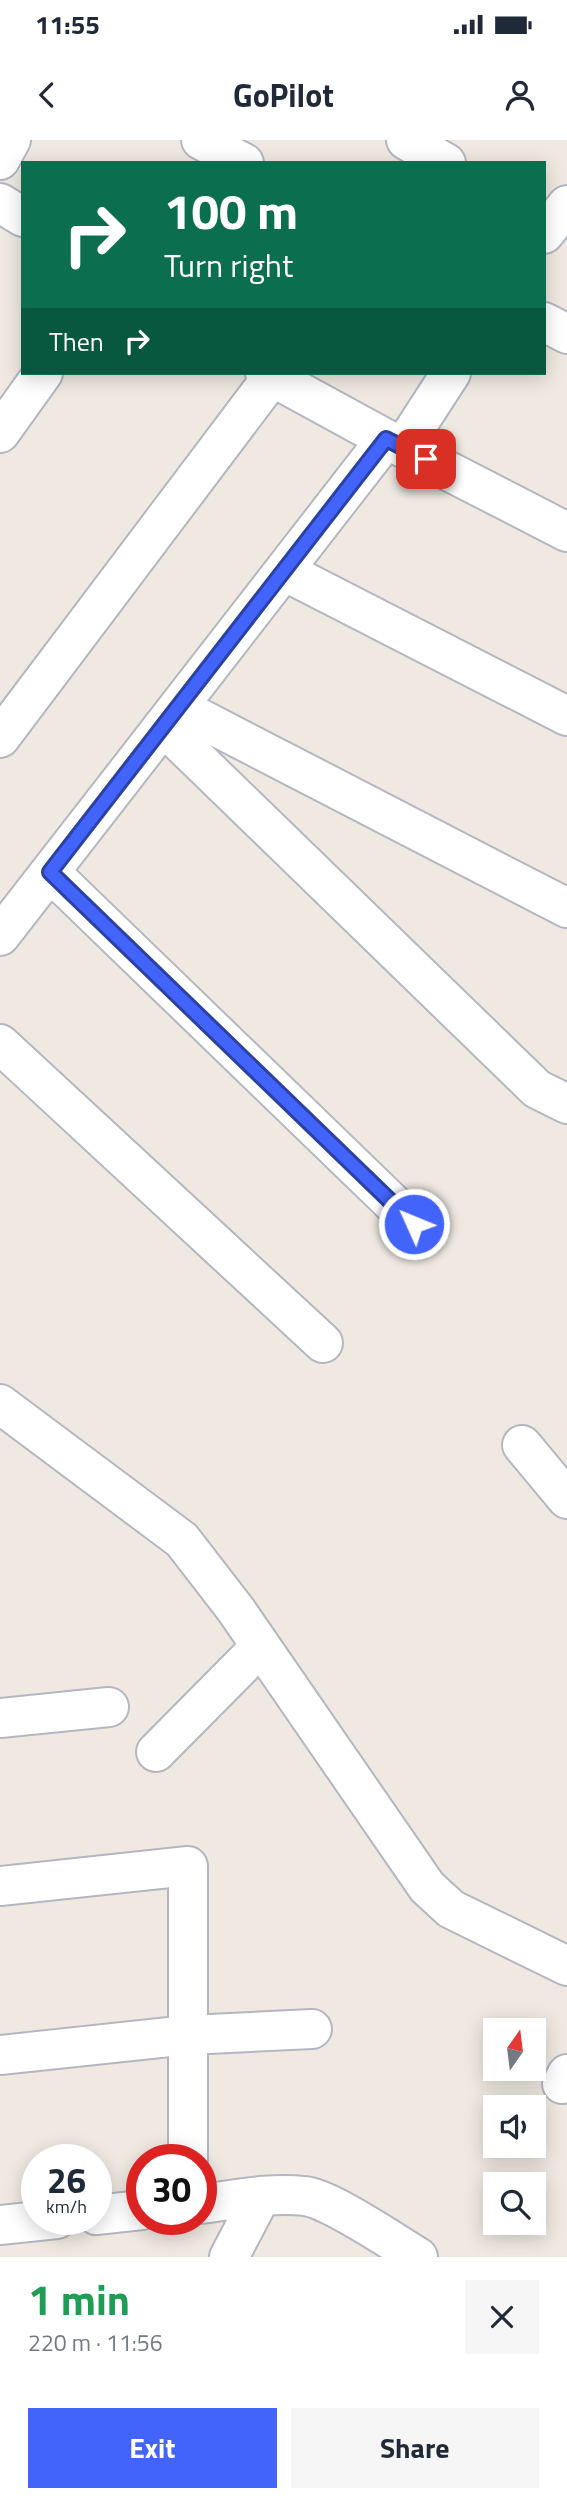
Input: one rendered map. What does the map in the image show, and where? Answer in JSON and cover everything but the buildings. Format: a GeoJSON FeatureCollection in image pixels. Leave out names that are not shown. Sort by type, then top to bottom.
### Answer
{"type":"FeatureCollection","features":[{"type":"Feature","properties":{"kind":"street"},"geometry":{"type":"LineString","coordinates":[[0,160],[11,140]]}},
{"type":"Feature","properties":{"kind":"street"},"geometry":{"type":"LineString","coordinates":[[201,140],[240,161]]}},
{"type":"Feature","properties":{"kind":"street"},"geometry":{"type":"LineString","coordinates":[[406,140],[443,161]]}},
{"type":"Feature","properties":{"kind":"street"},"geometry":{"type":"LineString","coordinates":[[0,203],[21,216]]}},
{"type":"Feature","properties":{"kind":"street"},"geometry":{"type":"LineString","coordinates":[[546,323],[567,334]]}},
{"type":"Feature","properties":{"kind":"street"},"geometry":{"type":"LineString","coordinates":[[0,433],[42,375]]}},
{"type":"Feature","properties":{"kind":"street"},"geometry":{"type":"LineString","coordinates":[[0,738],[268,375],[567,532]]}},
{"type":"Feature","properties":{"kind":"street"},"geometry":{"type":"LineString","coordinates":[[0,936],[284,571],[449,375]]}},
{"type":"Feature","properties":{"kind":"street"},"geometry":{"type":"LineString","coordinates":[[284,571],[567,716]]}},
{"type":"Feature","properties":{"kind":"street"},"geometry":{"type":"LineString","coordinates":[[170,716],[567,908]]}},
{"type":"Feature","properties":{"kind":"street"},"geometry":{"type":"LineString","coordinates":[[170,716],[537,1089],[567,1104]]}},
{"type":"Feature","properties":{"kind":"street"},"geometry":{"type":"LineString","coordinates":[[50,872],[414,1224]]}},
{"type":"Feature","properties":{"kind":"street"},"geometry":{"type":"LineString","coordinates":[[0,1044],[323,1343]]}},
{"type":"Feature","properties":{"kind":"street"},"geometry":{"type":"LineString","coordinates":[[0,1404],[182,1540],[261,1646],[427,1887],[451,1909],[567,1966]]}},
{"type":"Feature","properties":{"kind":"street"},"geometry":{"type":"LineString","coordinates":[[522,1445],[567,1499]]}},
{"type":"Feature","properties":{"kind":"street"},"geometry":{"type":"LineString","coordinates":[[156,1752],[261,1646]]}},
{"type":"Feature","properties":{"kind":"street"},"geometry":{"type":"LineString","coordinates":[[0,1718],[110,1707]]}},
{"type":"Feature","properties":{"kind":"street"},"geometry":{"type":"LineString","coordinates":[[0,1886],[188,1866],[188,2144]]}},
{"type":"Feature","properties":{"kind":"street"},"geometry":{"type":"LineString","coordinates":[[0,2055],[188,2035],[312,2029]]}},
{"type":"Feature","properties":{"kind":"street"},"geometry":{"type":"LineString","coordinates":[[217,2202],[260,2197],[307,2196],[334,2207],[418,2257]]}},
{"type":"Feature","properties":{"kind":"street"},"geometry":{"type":"LineString","coordinates":[[229,2257],[260,2197]]}},
{"type":"Feature","properties":{"kind":"street"},"geometry":{"type":"LineString","coordinates":[[0,2225],[21,2223]]}},
{"type":"Feature","properties":{"kind":"route"},"geometry":{"type":"LineString","coordinates":[[414,1224],[50,872],[386,439],[426,459]]}}]}
